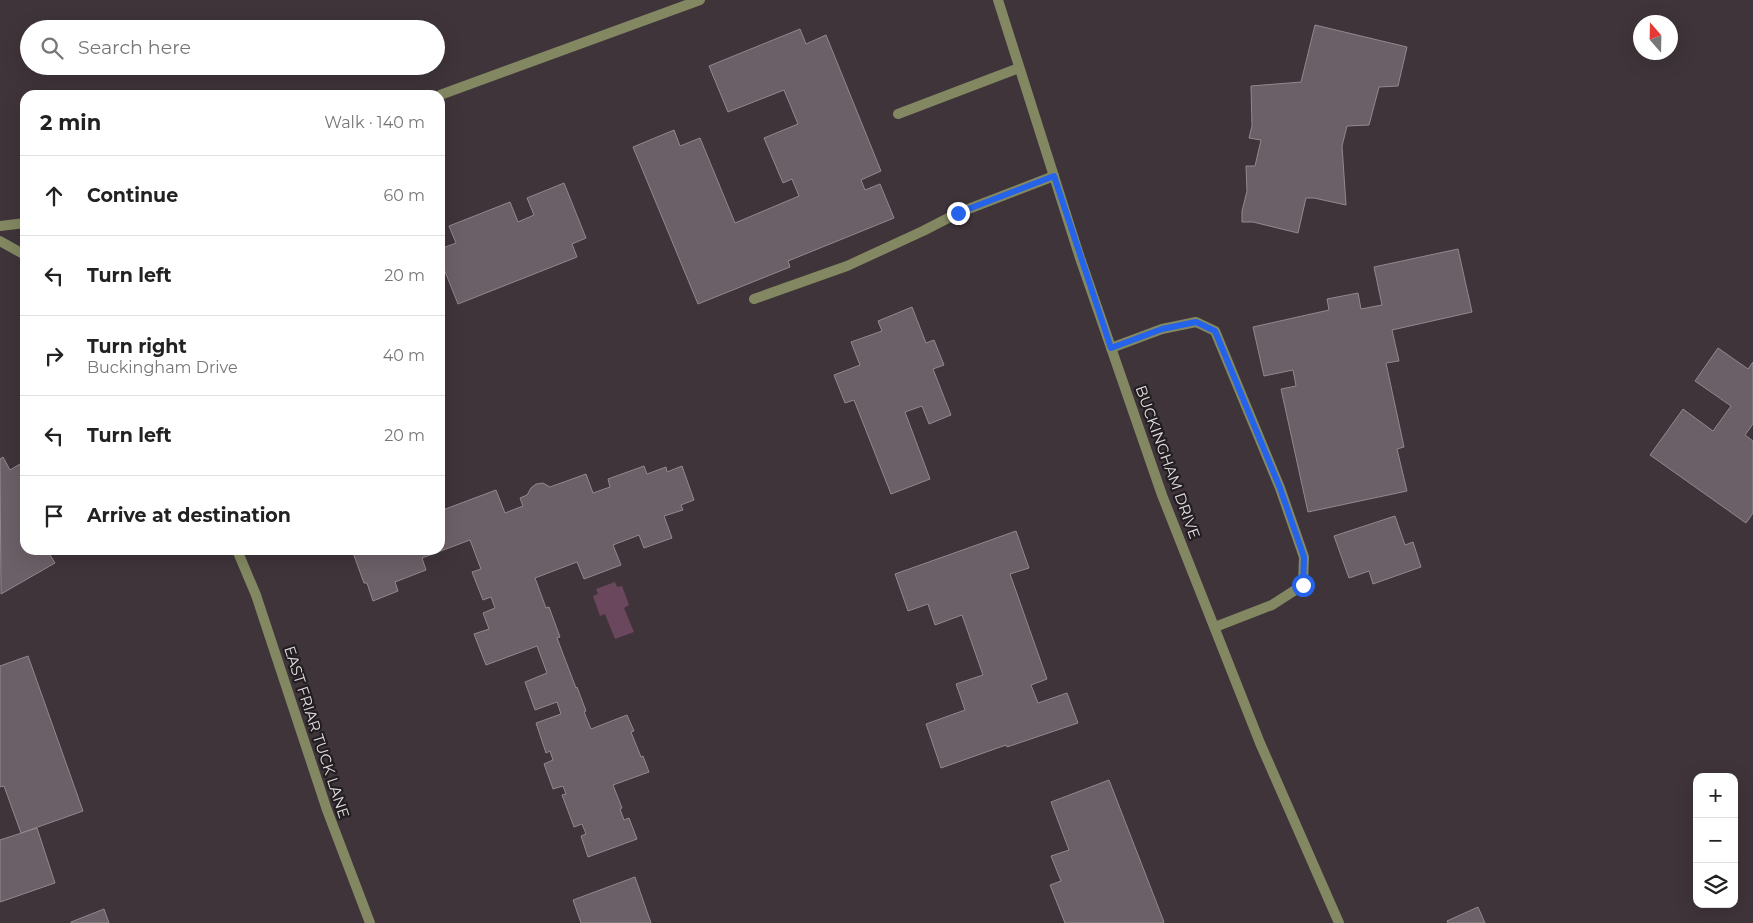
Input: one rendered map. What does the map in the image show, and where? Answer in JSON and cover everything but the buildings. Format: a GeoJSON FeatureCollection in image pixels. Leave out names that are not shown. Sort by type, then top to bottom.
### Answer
{"type":"FeatureCollection","features":[{"type":"Feature","properties":{"kind":"street"},"geometry":{"type":"LineString","coordinates":[[445,93],[700,0]]}},
{"type":"Feature","properties":{"kind":"street","name":"BUCKINGHAM DRIVE"},"geometry":{"type":"LineString","coordinates":[[998,0],[1054,176],[1162,495],[1260,743],[1339,923]]}},
{"type":"Feature","properties":{"kind":"street"},"geometry":{"type":"LineString","coordinates":[[898,114],[1020,68]]}},
{"type":"Feature","properties":{"kind":"street"},"geometry":{"type":"LineString","coordinates":[[754,299],[847,266],[958,213],[1054,176]]}},
{"type":"Feature","properties":{"kind":"street"},"geometry":{"type":"LineString","coordinates":[[0,226],[20,224]]}},
{"type":"Feature","properties":{"kind":"street"},"geometry":{"type":"LineString","coordinates":[[0,241],[20,252]]}},
{"type":"Feature","properties":{"kind":"street"},"geometry":{"type":"LineString","coordinates":[[1111,348],[1162,329],[1196,322],[1215,331],[1280,488],[1304,557],[1303,585],[1272,605],[1214,627]]}},
{"type":"Feature","properties":{"kind":"street","name":"EAST FRIAR TUCK LANE"},"geometry":{"type":"LineString","coordinates":[[239,555],[256,595],[327,810],[370,923]]}},
{"type":"Feature","properties":{"kind":"shaded area"},"geometry":{"type":"Polygon","coordinates":[[[615,582],[617,587],[622,586],[629,605],[624,608],[634,632],[615,639],[605,614],[600,616],[593,596],[598,594],[596,589],[615,582]]]}},
{"type":"Feature","properties":{"kind":"route"},"geometry":{"type":"LineString","coordinates":[[958,213],[1054,176],[1111,348],[1162,329],[1196,322],[1215,331],[1280,488],[1304,557],[1303,585]]}}]}
